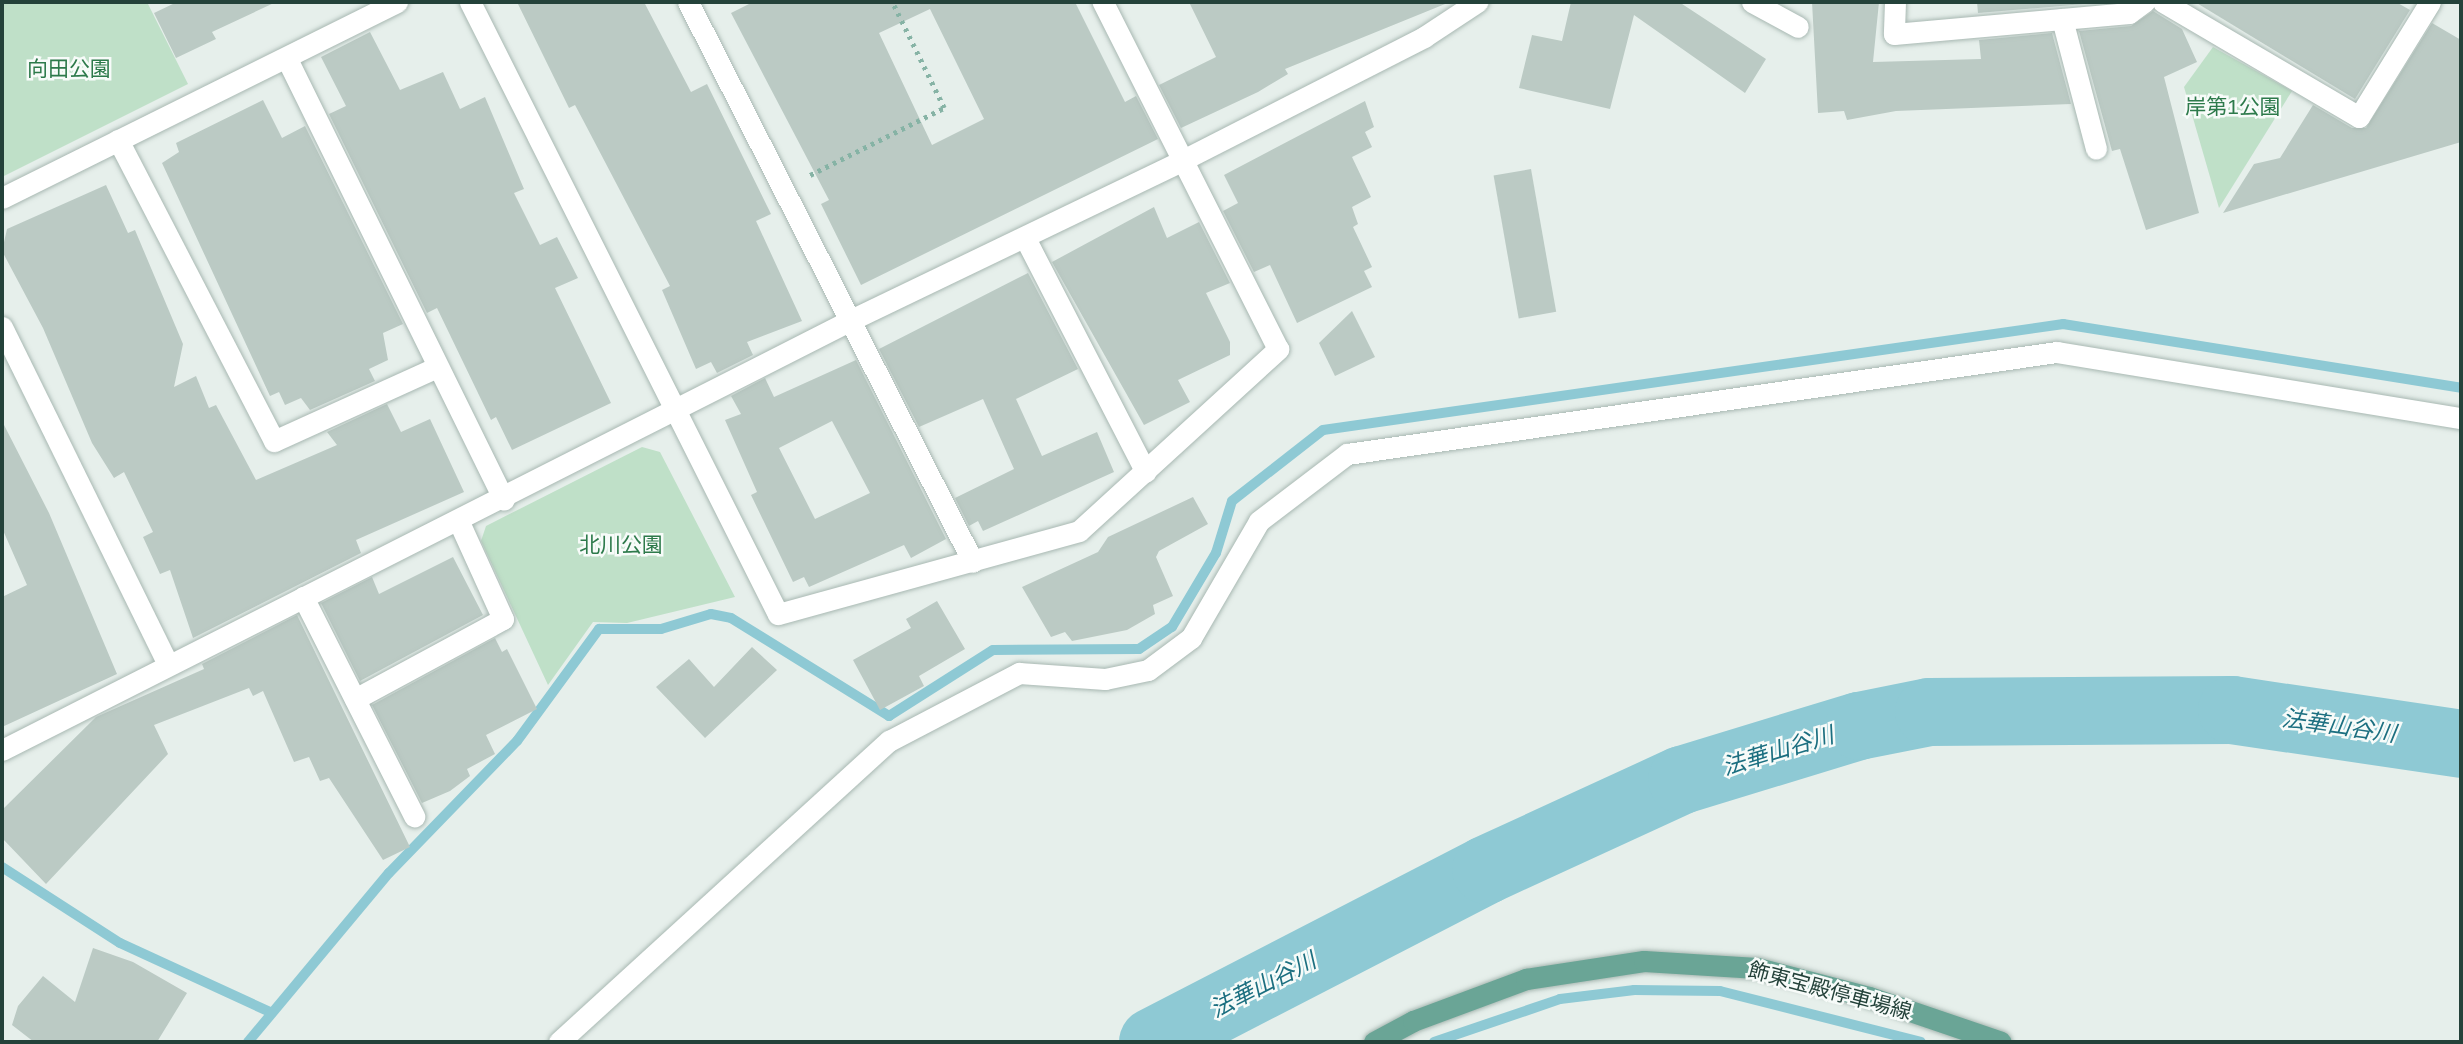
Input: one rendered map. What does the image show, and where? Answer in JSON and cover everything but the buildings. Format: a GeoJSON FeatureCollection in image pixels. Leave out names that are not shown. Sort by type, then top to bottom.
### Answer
{"type":"FeatureCollection","features":[{"type":"Feature","properties":{"kind":"main road","name":"飾東宝殿停車場線"},"geometry":{"type":"LineString","coordinates":[[1374,1042],[1413,1021],[1526,979],[1644,961],[1757,968],[1869,997],[2001,1042]]}},
{"type":"Feature","properties":{"kind":"street"},"geometry":{"type":"LineString","coordinates":[[2,198],[397,2]]}},
{"type":"Feature","properties":{"kind":"street"},"geometry":{"type":"LineString","coordinates":[[470,2],[778,614],[1079,531],[1278,349],[1103,2]]}},
{"type":"Feature","properties":{"kind":"street"},"geometry":{"type":"LineString","coordinates":[[688,2],[973,562]]}},
{"type":"Feature","properties":{"kind":"street"},"geometry":{"type":"LineString","coordinates":[[2,750],[167,662],[505,500],[849,321],[1183,160],[1424,37],[1477,2]]}},
{"type":"Feature","properties":{"kind":"street"},"geometry":{"type":"LineString","coordinates":[[1752,2],[1798,27]]}},
{"type":"Feature","properties":{"kind":"street"},"geometry":{"type":"LineString","coordinates":[[1895,2],[1894,34],[2129,13],[2144,2]]}},
{"type":"Feature","properties":{"kind":"street"},"geometry":{"type":"LineString","coordinates":[[2163,2],[2359,117],[2430,2]]}},
{"type":"Feature","properties":{"kind":"street"},"geometry":{"type":"LineString","coordinates":[[2062,19],[2096,149]]}},
{"type":"Feature","properties":{"kind":"street"},"geometry":{"type":"LineString","coordinates":[[286,59],[505,500]]}},
{"type":"Feature","properties":{"kind":"street"},"geometry":{"type":"LineString","coordinates":[[118,140],[274,441],[437,367]]}},
{"type":"Feature","properties":{"kind":"street"},"geometry":{"type":"LineString","coordinates":[[1025,238],[1146,472]]}},
{"type":"Feature","properties":{"kind":"street"},"geometry":{"type":"LineString","coordinates":[[2,327],[7,353],[167,662]]}},
{"type":"Feature","properties":{"kind":"street"},"geometry":{"type":"LineString","coordinates":[[559,1042],[889,741],[1019,673],[1105,679],[1148,670],[1191,638],[1259,521],[1347,454],[2057,352],[2461,418]]}},
{"type":"Feature","properties":{"kind":"street"},"geometry":{"type":"LineString","coordinates":[[355,699],[503,619],[459,522]]}},
{"type":"Feature","properties":{"kind":"street"},"geometry":{"type":"LineString","coordinates":[[303,597],[414,816]]}},
{"type":"Feature","properties":{"kind":"path"},"geometry":{"type":"LineString","coordinates":[[784,188],[944,108],[892,2]]}},
{"type":"Feature","properties":{"kind":"green space","name":"向田公園"},"geometry":{"type":"Polygon","coordinates":[[[2,2],[147,2],[188,84],[2,177],[2,2]]]}},
{"type":"Feature","properties":{"kind":"green space","name":"岸第1公園"},"geometry":{"type":"Polygon","coordinates":[[[2213,47],[2292,91],[2219,208],[2184,87],[2213,47]]]}},
{"type":"Feature","properties":{"kind":"green space","name":"北川公園"},"geometry":{"type":"Polygon","coordinates":[[[642,447],[660,452],[735,597],[627,623],[593,622],[548,685],[481,541],[486,526],[642,447]]]}},
{"type":"Feature","properties":{"kind":"waterway"},"geometry":{"type":"LineString","coordinates":[[248,1042],[389,873],[517,741],[599,629],[661,629],[711,614],[731,618],[889,716],[993,650],[1139,649],[1172,627],[1216,553],[1232,501],[1323,430],[2063,324],[2461,388]]}},
{"type":"Feature","properties":{"kind":"waterway","name":"法華山谷川"},"geometry":{"type":"LineString","coordinates":[[1153,1042],[1486,870],[1682,780],[1859,726],[1929,712],[2232,710],[2461,744]]}},
{"type":"Feature","properties":{"kind":"waterway"},"geometry":{"type":"LineString","coordinates":[[2,867],[120,943],[272,1013]]}},
{"type":"Feature","properties":{"kind":"waterway"},"geometry":{"type":"LineString","coordinates":[[1434,1042],[1560,999],[1634,990],[1720,991],[1921,1042]]}}]}
